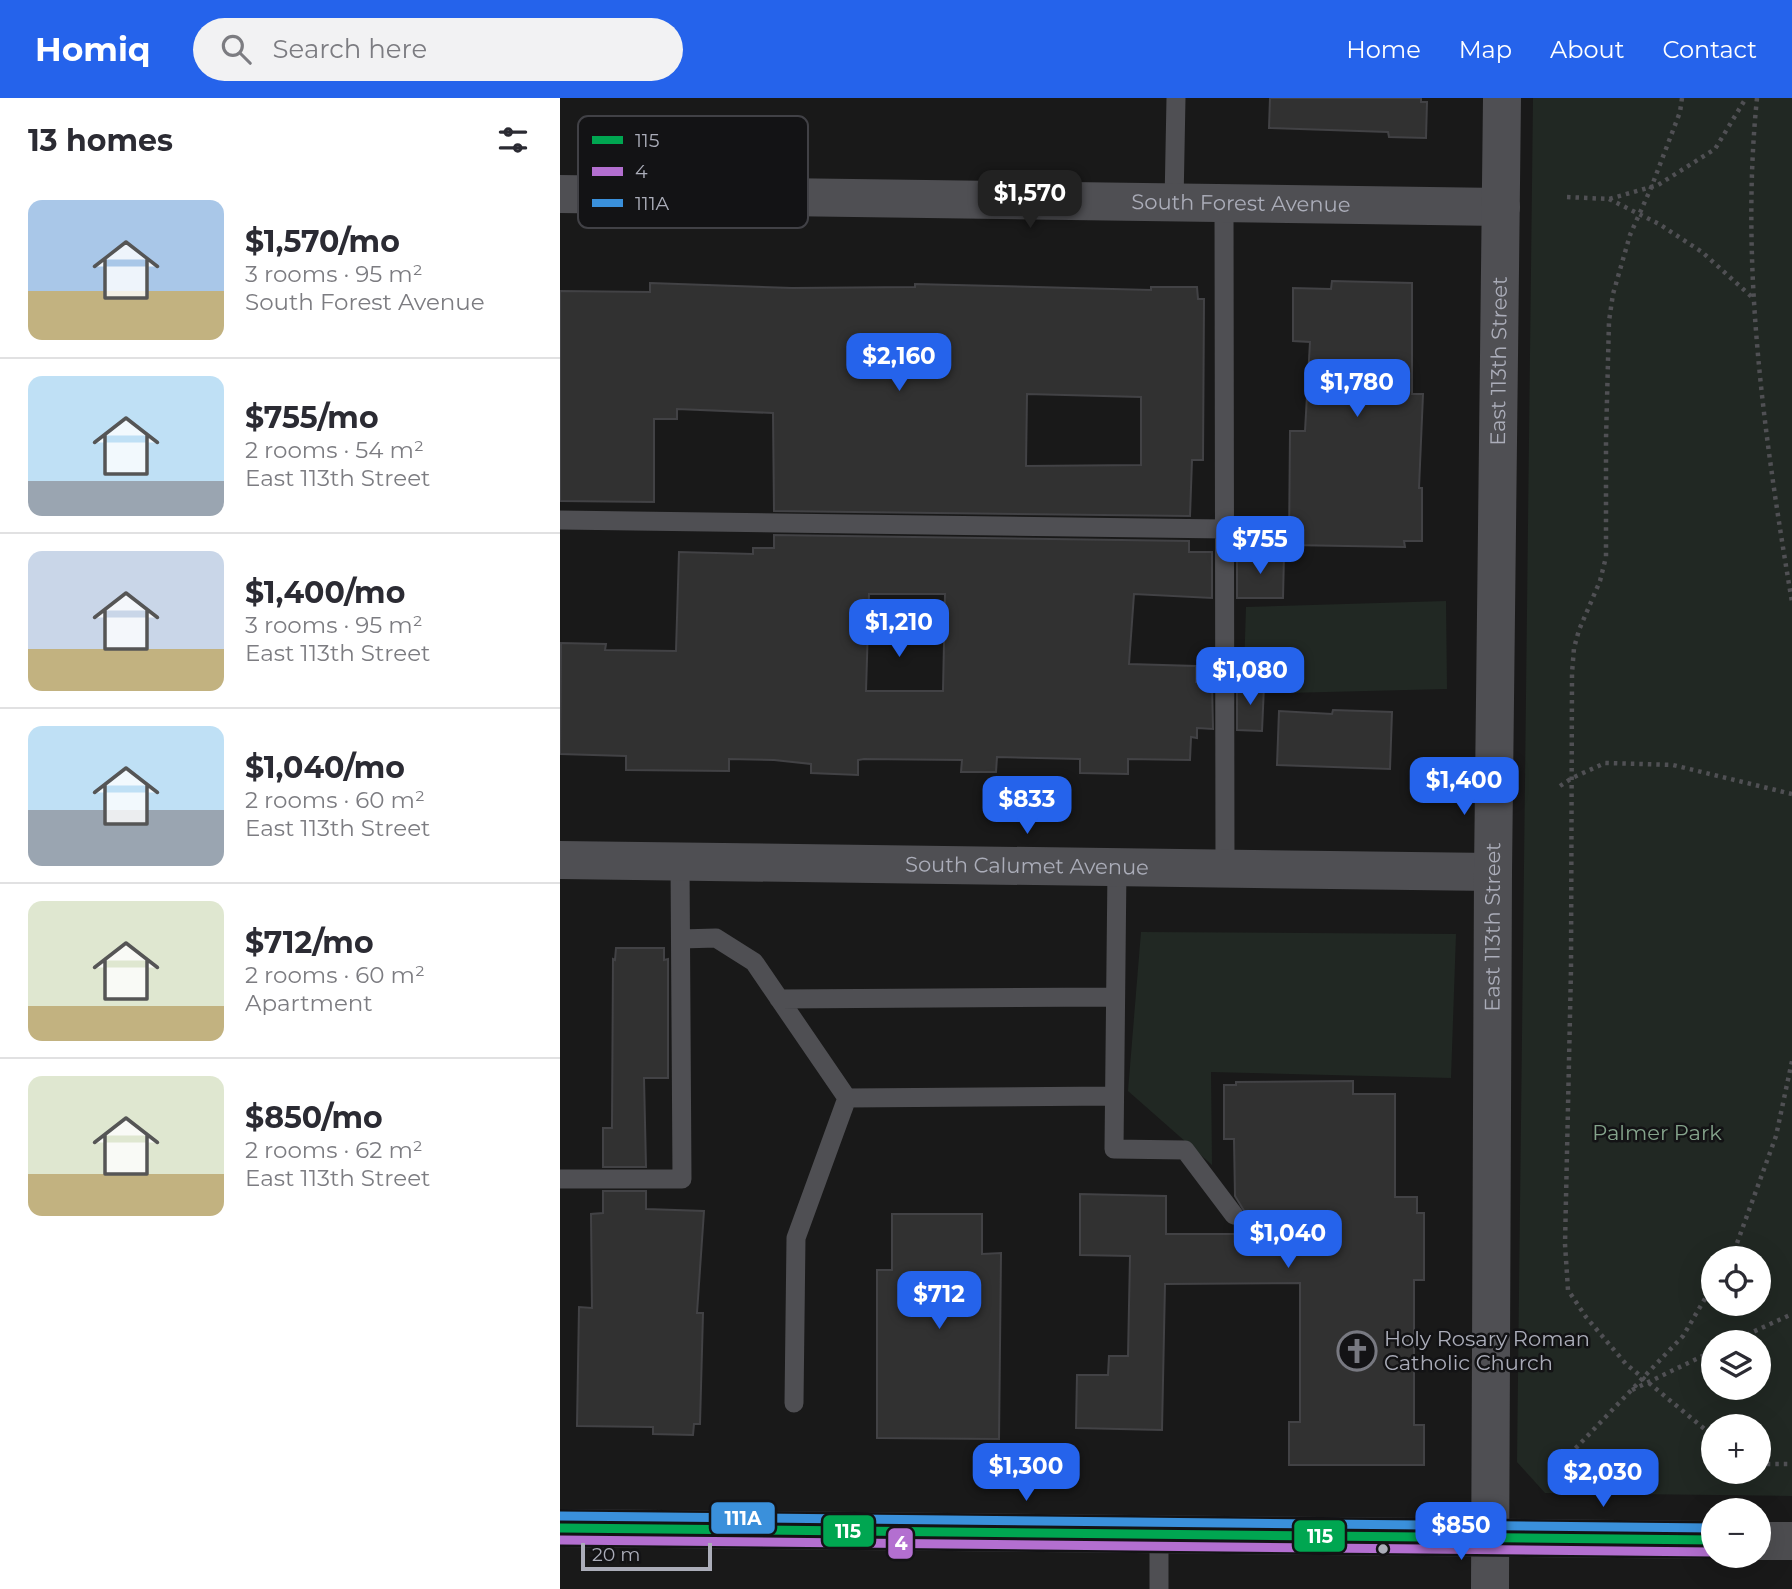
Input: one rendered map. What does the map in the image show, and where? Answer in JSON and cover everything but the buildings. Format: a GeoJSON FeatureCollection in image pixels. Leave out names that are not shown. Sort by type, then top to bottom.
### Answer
{"type":"FeatureCollection","features":[{"type":"Feature","properties":{"kind":"street","name":"East 113th Street"},"geometry":{"type":"LineString","coordinates":[[1490,1589],[1493,872],[1502,98]]}},
{"type":"Feature","properties":{"kind":"street","name":"South Forest Avenue"},"geometry":{"type":"LineString","coordinates":[[560,194],[578,194]]}},
{"type":"Feature","properties":{"kind":"street","name":"South Forest Avenue"},"geometry":{"type":"LineString","coordinates":[[808,197],[1501,207]]}},
{"type":"Feature","properties":{"kind":"street","name":"South Calumet Avenue"},"geometry":{"type":"LineString","coordinates":[[560,860],[1493,872]]}},
{"type":"Feature","properties":{"kind":"street"},"geometry":{"type":"LineString","coordinates":[[560,1528],[1701,1540]]}},
{"type":"Feature","properties":{"kind":"street"},"geometry":{"type":"LineString","coordinates":[[1771,1541],[1792,1541]]}},
{"type":"Feature","properties":{"kind":"lane"},"geometry":{"type":"LineString","coordinates":[[1174,202],[1176,98]]}},
{"type":"Feature","properties":{"kind":"lane"},"geometry":{"type":"LineString","coordinates":[[1224,203],[1226,869]]}},
{"type":"Feature","properties":{"kind":"lane"},"geometry":{"type":"LineString","coordinates":[[560,520],[1225,529]]}},
{"type":"Feature","properties":{"kind":"lane"},"geometry":{"type":"LineString","coordinates":[[560,1178],[682,1179],[680,862]]}},
{"type":"Feature","properties":{"kind":"lane"},"geometry":{"type":"LineString","coordinates":[[1116,867],[1114,1149],[1185,1150],[1234,1215]]}},
{"type":"Feature","properties":{"kind":"lane"},"geometry":{"type":"LineString","coordinates":[[681,939],[716,938],[754,962],[847,1098]]}},
{"type":"Feature","properties":{"kind":"lane"},"geometry":{"type":"LineString","coordinates":[[779,999],[1115,997]]}},
{"type":"Feature","properties":{"kind":"lane"},"geometry":{"type":"LineString","coordinates":[[847,1098],[1114,1097]]}},
{"type":"Feature","properties":{"kind":"lane"},"geometry":{"type":"LineString","coordinates":[[794,1403],[796,1238],[847,1098]]}},
{"type":"Feature","properties":{"kind":"lane"},"geometry":{"type":"LineString","coordinates":[[1159,1534],[1159,1589]]}},
{"type":"Feature","properties":{"kind":"path"},"geometry":{"type":"LineString","coordinates":[[1682,98],[1680,112],[1630,235],[1609,321],[1606,557],[1574,648],[1566,1244],[1568,1290],[1626,1364],[1701,1427]]}},
{"type":"Feature","properties":{"kind":"path"},"geometry":{"type":"LineString","coordinates":[[1567,197],[1609,199],[1658,186],[1715,149],[1746,98]]}},
{"type":"Feature","properties":{"kind":"path"},"geometry":{"type":"LineString","coordinates":[[1757,98],[1751,153],[1754,299],[1773,485],[1792,602]]}},
{"type":"Feature","properties":{"kind":"path"},"geometry":{"type":"LineString","coordinates":[[1609,199],[1702,252],[1754,299]]}},
{"type":"Feature","properties":{"kind":"path"},"geometry":{"type":"LineString","coordinates":[[1560,786],[1605,763],[1673,765],[1792,794]]}},
{"type":"Feature","properties":{"kind":"path"},"geometry":{"type":"LineString","coordinates":[[1737,1246],[1776,1136],[1792,1061]]}},
{"type":"Feature","properties":{"kind":"path"},"geometry":{"type":"LineString","coordinates":[[1552,1474],[1683,1336],[1701,1305]]}},
{"type":"Feature","properties":{"kind":"path"},"geometry":{"type":"LineString","coordinates":[[1757,1330],[1792,1314]]}},
{"type":"Feature","properties":{"kind":"path"},"geometry":{"type":"LineString","coordinates":[[1628,1392],[1701,1357]]}},
{"type":"Feature","properties":{"kind":"path"},"geometry":{"type":"LineString","coordinates":[[1771,1464],[1792,1464]]}},
{"type":"Feature","properties":{"kind":"green space","name":"Palmer Park"},"geometry":{"type":"Polygon","coordinates":[[[1533,98],[1792,98],[1792,1496],[1545,1493],[1517,1462],[1533,98]]]}},
{"type":"Feature","properties":{"kind":"green space"},"geometry":{"type":"Polygon","coordinates":[[[1446,601],[1447,689],[1287,693],[1288,669],[1244,671],[1246,607],[1446,601]]]}},
{"type":"Feature","properties":{"kind":"green space"},"geometry":{"type":"Polygon","coordinates":[[[1141,932],[1456,934],[1451,1078],[1211,1072],[1212,1165],[1128,1091],[1141,932]]]}},
{"type":"Feature","properties":{"kind":"transit line","name":"111A"},"geometry":{"type":"LineString","coordinates":[[560,1516],[1701,1528]]}},
{"type":"Feature","properties":{"kind":"transit line","name":"115"},"geometry":{"type":"LineString","coordinates":[[560,1528],[1701,1540]]}},
{"type":"Feature","properties":{"kind":"transit line","name":"4"},"geometry":{"type":"LineString","coordinates":[[560,1540],[1701,1552]]}},
{"type":"Feature","properties":{"kind":"place","name":"Holy Rosary Roman Catholic Church"},"geometry":{"type":"Point","coordinates":[1357,1351]}}]}
